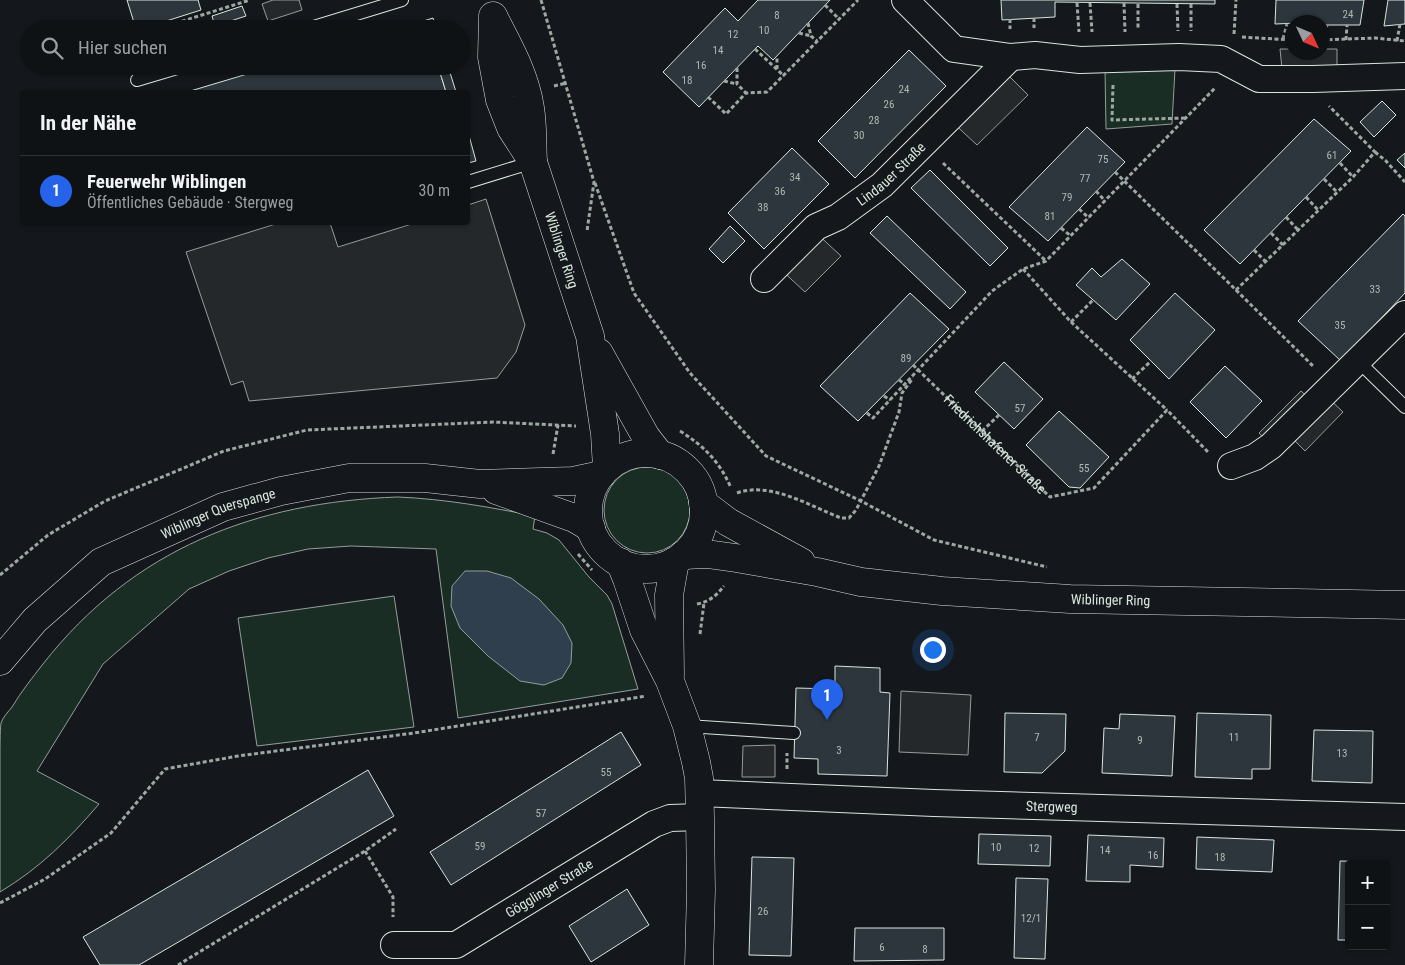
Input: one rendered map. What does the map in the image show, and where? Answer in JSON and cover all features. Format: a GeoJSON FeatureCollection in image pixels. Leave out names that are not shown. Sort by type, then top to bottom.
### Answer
{"type":"FeatureCollection","features":[{"type":"Feature","properties":{"kind":"main road","name":"Wiblinger Ring"},"geometry":{"type":"LineString","coordinates":[[491,8],[492,57],[505,117],[533,162],[590,336],[605,434],[604,471]]}},
{"type":"Feature","properties":{"kind":"main road","name":"Wiblinger Ring"},"geometry":{"type":"LineString","coordinates":[[590,336],[646,437],[660,455]]}},
{"type":"Feature","properties":{"kind":"main road"},"geometry":{"type":"LineString","coordinates":[[650,453],[678,462],[692,476],[701,493],[703,522],[696,541],[679,558],[666,565],[646,569],[628,566],[607,568],[611,557],[598,544],[590,528],[588,518],[589,500],[595,482],[614,462],[631,455],[650,453]]}},
{"type":"Feature","properties":{"kind":"main road","name":"Wiblinger Querspange"},"geometry":{"type":"LineString","coordinates":[[0,660],[35,620],[101,562],[223,506],[280,491],[350,478],[425,478],[480,484],[572,481],[604,471]]}},
{"type":"Feature","properties":{"kind":"main road","name":"Wiblinger Querspange"},"geometry":{"type":"LineString","coordinates":[[480,484],[567,515],[590,528]]}},
{"type":"Feature","properties":{"kind":"main road","name":"Wiblinger Ring"},"geometry":{"type":"LineString","coordinates":[[703,503],[728,522],[818,572]]}},
{"type":"Feature","properties":{"kind":"main road","name":"Wiblinger Ring"},"geometry":{"type":"LineString","coordinates":[[679,558],[707,554],[818,572],[861,582],[942,591],[1070,599],[1405,605]]}},
{"type":"Feature","properties":{"kind":"main road"},"geometry":{"type":"LineString","coordinates":[[672,686],[669,595],[679,558]]}},
{"type":"Feature","properties":{"kind":"main road"},"geometry":{"type":"LineString","coordinates":[[607,568],[647,637],[672,686],[687,726],[696,762],[700,805],[701,890],[699,965]]}},
{"type":"Feature","properties":{"kind":"street"},"geometry":{"type":"LineString","coordinates":[[904,0],[954,49],[1011,57],[1035,55],[1080,60],[1192,57],[1221,59],[1259,78],[1313,79],[1405,76]]}},
{"type":"Feature","properties":{"kind":"street","name":"Lindauer Straße"},"geometry":{"type":"LineString","coordinates":[[764,279],[813,230],[838,217],[882,185],[1011,57]]}},
{"type":"Feature","properties":{"kind":"street"},"geometry":{"type":"LineString","coordinates":[[1231,466],[1255,457],[1271,446],[1405,314]]}},
{"type":"Feature","properties":{"kind":"street","name":"Stergweg"},"geometry":{"type":"LineString","coordinates":[[700,805],[787,797],[1405,817]]}},
{"type":"Feature","properties":{"kind":"street","name":"Gögglinger Straße"},"geometry":{"type":"LineString","coordinates":[[394,945],[456,945],[644,829],[700,805]]}},
{"type":"Feature","properties":{"kind":"lane"},"geometry":{"type":"LineString","coordinates":[[336,20],[402,0]]}},
{"type":"Feature","properties":{"kind":"lane"},"geometry":{"type":"LineString","coordinates":[[137,80],[154,75]]}},
{"type":"Feature","properties":{"kind":"lane"},"geometry":{"type":"LineString","coordinates":[[470,181],[533,162]]}},
{"type":"Feature","properties":{"kind":"lane"},"geometry":{"type":"LineString","coordinates":[[1358,361],[1405,407]]}},
{"type":"Feature","properties":{"kind":"lane"},"geometry":{"type":"LineString","coordinates":[[687,726],[790,733]]}},
{"type":"Feature","properties":{"kind":"path"},"geometry":{"type":"LineString","coordinates":[[186,20],[250,0]]}},
{"type":"Feature","properties":{"kind":"path"},"geometry":{"type":"LineString","coordinates":[[540,0],[594,182],[634,293],[690,372],[766,456],[861,501],[934,540],[1056,569]]}},
{"type":"Feature","properties":{"kind":"path"},"geometry":{"type":"LineString","coordinates":[[708,97],[726,114],[746,93],[767,92],[858,0]]}},
{"type":"Feature","properties":{"kind":"path"},"geometry":{"type":"LineString","coordinates":[[1236,0],[1234,37],[1283,39],[1285,32]]}},
{"type":"Feature","properties":{"kind":"path"},"geometry":{"type":"LineString","coordinates":[[825,5],[839,19]]}},
{"type":"Feature","properties":{"kind":"path"},"geometry":{"type":"LineString","coordinates":[[808,23],[812,36],[817,41]]}},
{"type":"Feature","properties":{"kind":"path"},"geometry":{"type":"LineString","coordinates":[[1396,41],[1400,24]]}},
{"type":"Feature","properties":{"kind":"path"},"geometry":{"type":"LineString","coordinates":[[1346,40],[1347,25]]}},
{"type":"Feature","properties":{"kind":"path"},"geometry":{"type":"LineString","coordinates":[[799,33],[812,36]]}},
{"type":"Feature","properties":{"kind":"path"},"geometry":{"type":"LineString","coordinates":[[1330,40],[1375,38],[1405,41]]}},
{"type":"Feature","properties":{"kind":"path"},"geometry":{"type":"LineString","coordinates":[[755,49],[784,76]]}},
{"type":"Feature","properties":{"kind":"path"},"geometry":{"type":"LineString","coordinates":[[777,56],[777,69]]}},
{"type":"Feature","properties":{"kind":"path"},"geometry":{"type":"LineString","coordinates":[[1113,59],[1112,120],[1187,118]]}},
{"type":"Feature","properties":{"kind":"path"},"geometry":{"type":"LineString","coordinates":[[867,413],[872,418],[992,291],[1023,270],[1046,261],[1237,66]]}},
{"type":"Feature","properties":{"kind":"path"},"geometry":{"type":"LineString","coordinates":[[737,68],[737,84]]}},
{"type":"Feature","properties":{"kind":"path"},"geometry":{"type":"LineString","coordinates":[[1313,79],[1313,89],[1405,182]]}},
{"type":"Feature","properties":{"kind":"path"},"geometry":{"type":"LineString","coordinates":[[724,81],[737,84],[746,93]]}},
{"type":"Feature","properties":{"kind":"path"},"geometry":{"type":"LineString","coordinates":[[923,144],[1046,261]]}},
{"type":"Feature","properties":{"kind":"path"},"geometry":{"type":"LineString","coordinates":[[1236,290],[1337,192],[1375,152]]}},
{"type":"Feature","properties":{"kind":"path"},"geometry":{"type":"LineString","coordinates":[[1340,163],[1352,177]]}},
{"type":"Feature","properties":{"kind":"path"},"geometry":{"type":"LineString","coordinates":[[1114,172],[1333,386]]}},
{"type":"Feature","properties":{"kind":"path"},"geometry":{"type":"LineString","coordinates":[[1324,179],[1337,192]]}},
{"type":"Feature","properties":{"kind":"path"},"geometry":{"type":"LineString","coordinates":[[588,235],[594,182]]}},
{"type":"Feature","properties":{"kind":"path"},"geometry":{"type":"LineString","coordinates":[[1096,191],[1105,201]]}},
{"type":"Feature","properties":{"kind":"path"},"geometry":{"type":"LineString","coordinates":[[1306,197],[1318,210]]}},
{"type":"Feature","properties":{"kind":"path"},"geometry":{"type":"LineString","coordinates":[[1079,209],[1088,218]]}},
{"type":"Feature","properties":{"kind":"path"},"geometry":{"type":"LineString","coordinates":[[1286,217],[1298,230]]}},
{"type":"Feature","properties":{"kind":"path"},"geometry":{"type":"LineString","coordinates":[[1061,228],[1070,236]]}},
{"type":"Feature","properties":{"kind":"path"},"geometry":{"type":"LineString","coordinates":[[1271,233],[1283,245]]}},
{"type":"Feature","properties":{"kind":"path"},"geometry":{"type":"LineString","coordinates":[[1254,250],[1265,261]]}},
{"type":"Feature","properties":{"kind":"path"},"geometry":{"type":"LineString","coordinates":[[1023,270],[1072,322],[1167,410],[1212,455],[1231,466]]}},
{"type":"Feature","properties":{"kind":"path"},"geometry":{"type":"LineString","coordinates":[[1072,322],[1093,300]]}},
{"type":"Feature","properties":{"kind":"path"},"geometry":{"type":"LineString","coordinates":[[940,338],[945,342]]}},
{"type":"Feature","properties":{"kind":"path"},"geometry":{"type":"LineString","coordinates":[[927,351],[932,355]]}},
{"type":"Feature","properties":{"kind":"path"},"geometry":{"type":"LineString","coordinates":[[1132,379],[1150,361]]}},
{"type":"Feature","properties":{"kind":"path","name":"Friedrichshafener Straße"},"geometry":{"type":"LineString","coordinates":[[913,365],[1050,496],[1094,488],[1167,410]]}},
{"type":"Feature","properties":{"kind":"path"},"geometry":{"type":"LineString","coordinates":[[675,429],[692,438],[711,455],[719,464],[734,494],[752,489],[762,489],[845,519],[853,515],[879,466],[899,412],[902,393],[919,369]]}},
{"type":"Feature","properties":{"kind":"path"},"geometry":{"type":"LineString","coordinates":[[899,380],[905,384]]}},
{"type":"Feature","properties":{"kind":"path"},"geometry":{"type":"LineString","coordinates":[[884,396],[890,400]]}},
{"type":"Feature","properties":{"kind":"path"},"geometry":{"type":"LineString","coordinates":[[982,431],[999,415]]}},
{"type":"Feature","properties":{"kind":"path"},"geometry":{"type":"LineString","coordinates":[[0,575],[48,535],[105,501],[224,451],[307,430],[493,422],[558,425]]}},
{"type":"Feature","properties":{"kind":"path"},"geometry":{"type":"LineString","coordinates":[[575,550],[607,568]]}},
{"type":"Feature","properties":{"kind":"path"},"geometry":{"type":"LineString","coordinates":[[0,903],[45,879],[111,833],[165,769],[238,756],[414,733],[672,686]]}},
{"type":"Feature","properties":{"kind":"path"},"geometry":{"type":"LineString","coordinates":[[787,797],[790,733]]}},
{"type":"Feature","properties":{"kind":"path"},"geometry":{"type":"LineString","coordinates":[[178,965],[365,851],[396,828]]}},
{"type":"Feature","properties":{"kind":"path"},"geometry":{"type":"LineString","coordinates":[[365,851],[393,897],[394,945]]}},
{"type":"Feature","properties":{"kind":"green space"},"geometry":{"type":"Polygon","coordinates":[[[1105,69],[1175,69],[1172,124],[1106,129],[1105,69]]]}},
{"type":"Feature","properties":{"kind":"green space"},"geometry":{"type":"Polygon","coordinates":[[[647,467],[663,470],[671,474],[683,486],[687,494],[690,510],[687,526],[683,534],[671,546],[663,550],[647,553],[631,550],[623,546],[611,534],[607,526],[604,510],[607,494],[611,486],[623,474],[631,470],[647,467]]]}},
{"type":"Feature","properties":{"kind":"green space"},"geometry":{"type":"Polygon","coordinates":[[[398,497],[467,504],[535,516],[533,529],[547,533],[559,540],[589,577],[607,595],[612,604],[638,689],[458,718],[436,549],[351,546],[308,549],[268,558],[229,571],[189,589],[103,664],[37,771],[99,804],[41,863],[0,892],[1,723],[39,669],[78,624],[116,590],[157,562],[201,539],[247,522],[295,509],[345,501],[398,497]]]}},
{"type":"Feature","properties":{"kind":"green space"},"geometry":{"type":"Polygon","coordinates":[[[394,596],[414,727],[257,746],[238,618],[394,596]]]}},
{"type":"Feature","properties":{"kind":"shaded area"},"geometry":{"type":"Polygon","coordinates":[[[273,0],[299,0],[302,10],[268,20],[262,4],[273,0]]]}},
{"type":"Feature","properties":{"kind":"shaded area"},"geometry":{"type":"Polygon","coordinates":[[[1280,49],[1285,49],[1285,60],[1330,60],[1330,49],[1337,49],[1337,78],[1283,79],[1280,49]]]}},
{"type":"Feature","properties":{"kind":"shaded area"},"geometry":{"type":"Polygon","coordinates":[[[1001,68],[1028,95],[977,145],[949,119],[1001,68]]]}},
{"type":"Feature","properties":{"kind":"shaded area"},"geometry":{"type":"Polygon","coordinates":[[[486,199],[525,325],[516,352],[497,378],[249,401],[243,381],[231,385],[186,252],[272,225],[331,225],[338,247],[409,225],[470,225],[470,204],[486,199]]]}},
{"type":"Feature","properties":{"kind":"shaded area"},"geometry":{"type":"Polygon","coordinates":[[[813,230],[841,256],[805,292],[777,266],[813,230]]]}},
{"type":"Feature","properties":{"kind":"shaded area"},"geometry":{"type":"Polygon","coordinates":[[[1301,391],[1315,404],[1325,395],[1343,412],[1305,451],[1286,432],[1271,446],[1259,433],[1301,391]]]}},
{"type":"Feature","properties":{"kind":"shaded area"},"geometry":{"type":"Polygon","coordinates":[[[901,691],[971,695],[968,755],[899,752],[901,691]]]}},
{"type":"Feature","properties":{"kind":"shaded area"},"geometry":{"type":"Polygon","coordinates":[[[775,745],[775,777],[742,777],[743,746],[775,745]]]}},
{"type":"Feature","properties":{"kind":"water"},"geometry":{"type":"Polygon","coordinates":[[[465,571],[487,571],[511,578],[539,599],[563,625],[572,643],[571,663],[562,678],[544,685],[520,681],[488,656],[460,628],[451,606],[452,586],[465,571]]]}},
{"type":"Feature","properties":{"kind":"building"},"geometry":{"type":"Polygon","coordinates":[[[127,0],[198,0],[201,10],[169,20],[133,20],[127,0]]]}},
{"type":"Feature","properties":{"kind":"building"},"geometry":{"type":"Polygon","coordinates":[[[758,0],[830,0],[773,60],[758,46],[699,107],[663,72],[725,8],[738,21],[758,0]]]}},
{"type":"Feature","properties":{"kind":"building"},"geometry":{"type":"Polygon","coordinates":[[[1001,0],[1215,0],[1215,4],[1055,2],[1055,17],[1002,20],[1001,0]]]}},
{"type":"Feature","properties":{"kind":"building"},"geometry":{"type":"Polygon","coordinates":[[[1276,0],[1364,0],[1360,25],[1330,25],[1330,15],[1285,15],[1285,24],[1275,24],[1276,0]]]}},
{"type":"Feature","properties":{"kind":"building"},"geometry":{"type":"Polygon","coordinates":[[[1388,0],[1405,0],[1405,24],[1384,26],[1388,0]]]}},
{"type":"Feature","properties":{"kind":"building"},"geometry":{"type":"Polygon","coordinates":[[[242,6],[246,16],[234,20],[213,20],[212,16],[242,6]]]}},
{"type":"Feature","properties":{"kind":"building"},"geometry":{"type":"Polygon","coordinates":[[[909,50],[946,86],[855,178],[818,141],[909,50]]]}},
{"type":"Feature","properties":{"kind":"building"},"geometry":{"type":"Polygon","coordinates":[[[244,75],[441,75],[445,90],[194,90],[244,75]]]}},
{"type":"Feature","properties":{"kind":"building"},"geometry":{"type":"Polygon","coordinates":[[[441,75],[451,75],[455,90],[445,90],[441,75]]]}},
{"type":"Feature","properties":{"kind":"building"},"geometry":{"type":"Polygon","coordinates":[[[1382,101],[1396,115],[1374,137],[1360,122],[1382,101]]]}},
{"type":"Feature","properties":{"kind":"building"},"geometry":{"type":"Polygon","coordinates":[[[1314,119],[1351,151],[1240,264],[1204,230],[1314,119]]]}},
{"type":"Feature","properties":{"kind":"building"},"geometry":{"type":"Polygon","coordinates":[[[1087,127],[1125,162],[1048,241],[1009,207],[1087,127]]]}},
{"type":"Feature","properties":{"kind":"building"},"geometry":{"type":"Polygon","coordinates":[[[470,139],[476,161],[470,162],[470,139]]]}},
{"type":"Feature","properties":{"kind":"building"},"geometry":{"type":"Polygon","coordinates":[[[792,148],[829,184],[764,249],[728,213],[792,148]]]}},
{"type":"Feature","properties":{"kind":"building"},"geometry":{"type":"Polygon","coordinates":[[[1405,153],[1405,168],[1397,160],[1405,153]]]}},
{"type":"Feature","properties":{"kind":"building"},"geometry":{"type":"Polygon","coordinates":[[[930,170],[1008,248],[990,266],[911,188],[930,170]]]}},
{"type":"Feature","properties":{"kind":"building"},"geometry":{"type":"Polygon","coordinates":[[[1403,214],[1405,216],[1405,293],[1341,361],[1298,321],[1403,214]]]}},
{"type":"Feature","properties":{"kind":"building"},"geometry":{"type":"Polygon","coordinates":[[[887,216],[966,292],[950,309],[870,233],[887,216]]]}},
{"type":"Feature","properties":{"kind":"building"},"geometry":{"type":"Polygon","coordinates":[[[730,226],[745,241],[723,263],[709,249],[730,226]]]}},
{"type":"Feature","properties":{"kind":"building"},"geometry":{"type":"Polygon","coordinates":[[[1122,259],[1150,284],[1116,320],[1076,285],[1092,268],[1101,277],[1122,259]]]}},
{"type":"Feature","properties":{"kind":"building"},"geometry":{"type":"Polygon","coordinates":[[[910,293],[949,329],[858,421],[820,386],[910,293]]]}},
{"type":"Feature","properties":{"kind":"building"},"geometry":{"type":"Polygon","coordinates":[[[1175,293],[1215,330],[1169,379],[1130,340],[1175,293]]]}},
{"type":"Feature","properties":{"kind":"building"},"geometry":{"type":"Polygon","coordinates":[[[1004,362],[1043,399],[1014,429],[975,392],[1004,362]]]}},
{"type":"Feature","properties":{"kind":"building"},"geometry":{"type":"Polygon","coordinates":[[[1225,366],[1262,401],[1226,438],[1190,402],[1225,366]]]}},
{"type":"Feature","properties":{"kind":"building"},"geometry":{"type":"Polygon","coordinates":[[[1059,411],[1109,457],[1080,488],[1069,487],[1026,445],[1059,411]]]}},
{"type":"Feature","properties":{"kind":"building"},"geometry":{"type":"Polygon","coordinates":[[[835,666],[880,668],[880,692],[890,693],[887,776],[818,774],[818,759],[794,758],[796,688],[835,689],[835,666]]]}},
{"type":"Feature","properties":{"kind":"building"},"geometry":{"type":"Polygon","coordinates":[[[1005,713],[1066,714],[1065,751],[1042,773],[1004,772],[1005,713]]]}},
{"type":"Feature","properties":{"kind":"building"},"geometry":{"type":"Polygon","coordinates":[[[1197,713],[1271,715],[1270,769],[1252,769],[1252,779],[1195,777],[1197,713]]]}},
{"type":"Feature","properties":{"kind":"building"},"geometry":{"type":"Polygon","coordinates":[[[1120,714],[1175,716],[1172,776],[1102,773],[1104,728],[1119,729],[1120,714]]]}},
{"type":"Feature","properties":{"kind":"building"},"geometry":{"type":"Polygon","coordinates":[[[1314,730],[1373,731],[1372,783],[1312,781],[1314,730]]]}},
{"type":"Feature","properties":{"kind":"building"},"geometry":{"type":"Polygon","coordinates":[[[621,732],[641,765],[451,885],[430,852],[621,732]]]}},
{"type":"Feature","properties":{"kind":"building"},"geometry":{"type":"Polygon","coordinates":[[[368,770],[394,816],[139,965],[100,965],[83,937],[368,770]]]}},
{"type":"Feature","properties":{"kind":"building"},"geometry":{"type":"Polygon","coordinates":[[[979,834],[1051,836],[1050,866],[978,864],[979,834]]]}},
{"type":"Feature","properties":{"kind":"building"},"geometry":{"type":"Polygon","coordinates":[[[1088,835],[1164,838],[1163,867],[1130,865],[1130,882],[1086,881],[1088,835]]]}},
{"type":"Feature","properties":{"kind":"building"},"geometry":{"type":"Polygon","coordinates":[[[1197,837],[1274,840],[1272,872],[1196,869],[1197,837]]]}},
{"type":"Feature","properties":{"kind":"building"},"geometry":{"type":"Polygon","coordinates":[[[752,857],[794,858],[791,956],[749,955],[752,857]]]}},
{"type":"Feature","properties":{"kind":"building"},"geometry":{"type":"Polygon","coordinates":[[[1340,861],[1345,861],[1345,940],[1338,940],[1340,861]]]}},
{"type":"Feature","properties":{"kind":"building"},"geometry":{"type":"Polygon","coordinates":[[[1016,878],[1048,879],[1045,959],[1014,958],[1016,878]]]}},
{"type":"Feature","properties":{"kind":"building"},"geometry":{"type":"Polygon","coordinates":[[[627,889],[649,925],[591,962],[569,926],[627,889]]]}},
{"type":"Feature","properties":{"kind":"building"},"geometry":{"type":"Polygon","coordinates":[[[855,928],[944,928],[944,960],[854,961],[855,928]]]}},
{"type":"Feature","properties":{"kind":"place","name":"Feuerwehr Wiblingen"},"geometry":{"type":"Point","coordinates":[827,720]}}]}
